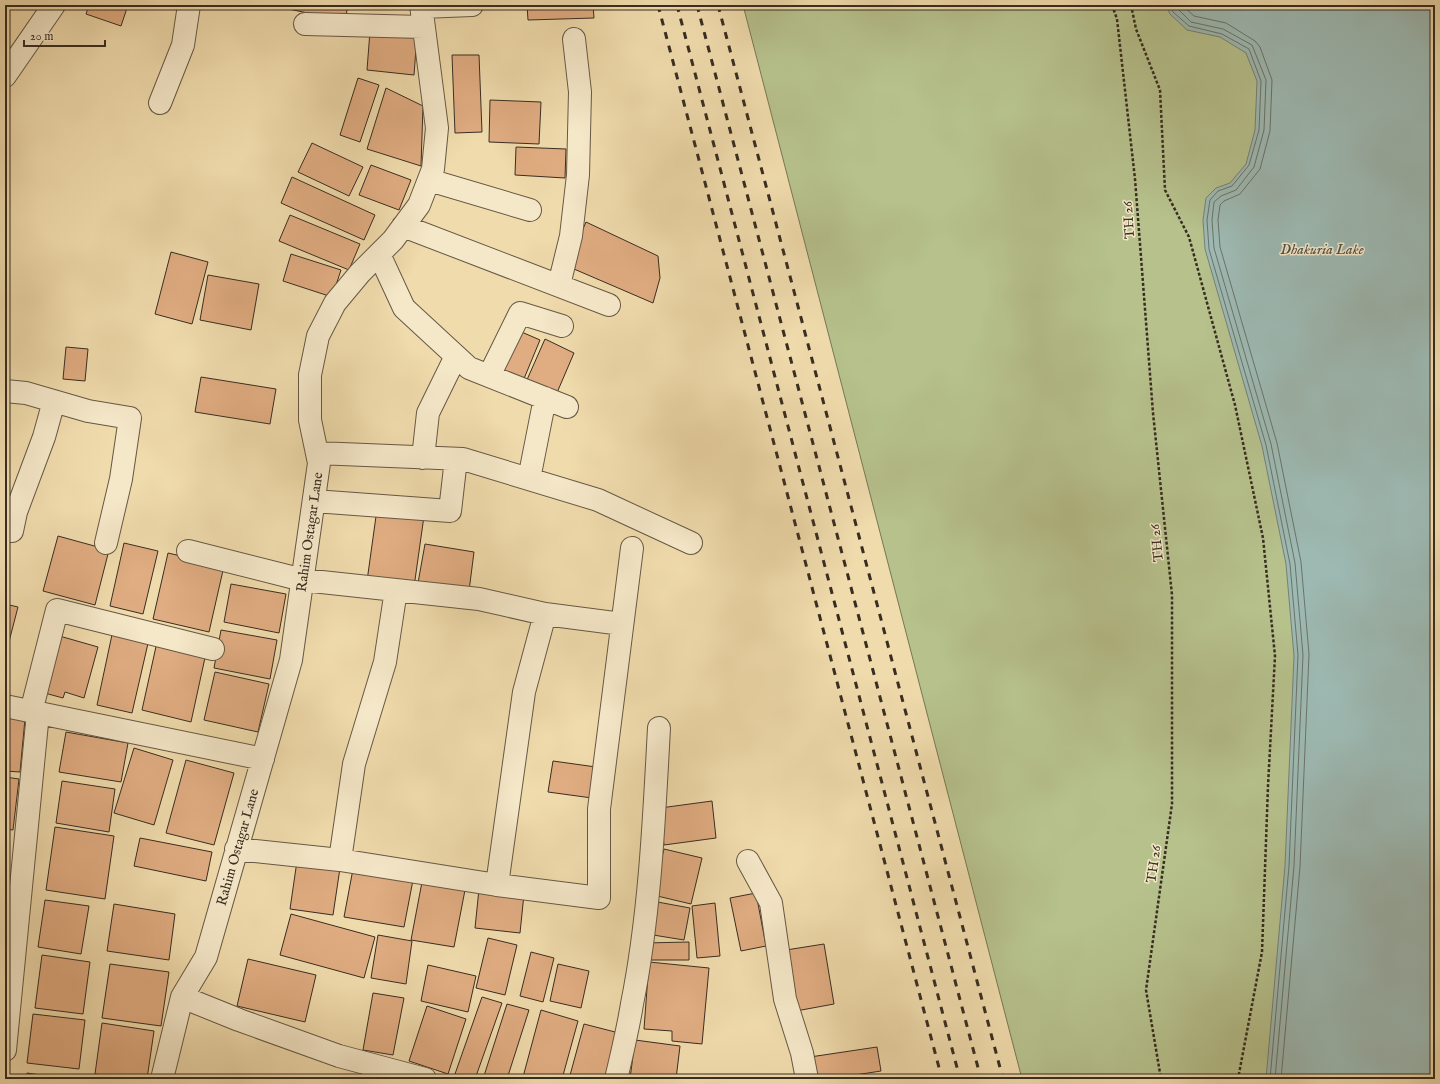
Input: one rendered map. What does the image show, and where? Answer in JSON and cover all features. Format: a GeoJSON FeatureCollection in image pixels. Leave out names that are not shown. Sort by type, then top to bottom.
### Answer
{"type":"FeatureCollection","features":[{"type":"Feature","properties":{"kind":"street"},"geometry":{"type":"LineString","coordinates":[[5,76],[54,5]]}},
{"type":"Feature","properties":{"kind":"street"},"geometry":{"type":"LineString","coordinates":[[160,103],[182,45],[189,5]]}},
{"type":"Feature","properties":{"kind":"street"},"geometry":{"type":"LineString","coordinates":[[305,24],[422,13],[472,5]]}},
{"type":"Feature","properties":{"kind":"street","name":"Rahim Ostagar Lane"},"geometry":{"type":"LineString","coordinates":[[162,1079],[182,997],[206,957],[291,660],[319,463],[310,420],[310,375],[318,336],[335,303],[403,226],[419,205],[434,169],[437,128],[422,13]]}},
{"type":"Feature","properties":{"kind":"street"},"geometry":{"type":"LineString","coordinates":[[559,286],[571,236],[578,175],[580,92],[574,38]]}},
{"type":"Feature","properties":{"kind":"street"},"geometry":{"type":"LineString","coordinates":[[429,180],[530,210]]}},
{"type":"Feature","properties":{"kind":"street"},"geometry":{"type":"LineString","coordinates":[[403,226],[609,305]]}},
{"type":"Feature","properties":{"kind":"street"},"geometry":{"type":"LineString","coordinates":[[379,254],[404,308],[469,368],[567,407]]}},
{"type":"Feature","properties":{"kind":"street"},"geometry":{"type":"LineString","coordinates":[[489,376],[520,313],[562,326]]}},
{"type":"Feature","properties":{"kind":"street"},"geometry":{"type":"LineString","coordinates":[[423,458],[428,413],[456,356]]}},
{"type":"Feature","properties":{"kind":"street"},"geometry":{"type":"LineString","coordinates":[[5,391],[26,393],[88,411],[130,418],[122,479],[106,543]]}},
{"type":"Feature","properties":{"kind":"street"},"geometry":{"type":"LineString","coordinates":[[529,479],[544,398]]}},
{"type":"Feature","properties":{"kind":"street"},"geometry":{"type":"LineString","coordinates":[[5,530],[12,531],[16,512],[44,437],[54,401]]}},
{"type":"Feature","properties":{"kind":"street"},"geometry":{"type":"LineString","coordinates":[[317,453],[463,459],[598,500],[691,544]]}},
{"type":"Feature","properties":{"kind":"street"},"geometry":{"type":"LineString","coordinates":[[314,501],[450,511],[456,459]]}},
{"type":"Feature","properties":{"kind":"street"},"geometry":{"type":"LineString","coordinates":[[236,849],[340,860],[498,885],[599,898],[599,809],[632,548]]}},
{"type":"Feature","properties":{"kind":"street"},"geometry":{"type":"LineString","coordinates":[[188,552],[303,580],[479,599],[545,614],[622,624]]}},
{"type":"Feature","properties":{"kind":"street"},"geometry":{"type":"LineString","coordinates":[[340,860],[354,764],[385,662],[396,590]]}},
{"type":"Feature","properties":{"kind":"street"},"geometry":{"type":"LineString","coordinates":[[5,1050],[34,712],[57,610],[213,649]]}},
{"type":"Feature","properties":{"kind":"street"},"geometry":{"type":"LineString","coordinates":[[498,885],[524,692],[545,614]]}},
{"type":"Feature","properties":{"kind":"street"},"geometry":{"type":"LineString","coordinates":[[5,706],[263,759]]}},
{"type":"Feature","properties":{"kind":"street"},"geometry":{"type":"LineString","coordinates":[[616,1079],[633,1004],[647,900],[654,817],[659,728]]}},
{"type":"Feature","properties":{"kind":"street"},"geometry":{"type":"LineString","coordinates":[[748,861],[771,903],[785,999],[802,1054],[807,1079]]}},
{"type":"Feature","properties":{"kind":"street"},"geometry":{"type":"LineString","coordinates":[[182,997],[239,1020],[339,1056],[425,1079]]}},
{"type":"Feature","properties":{"kind":"path","name":"TH 26"},"geometry":{"type":"LineString","coordinates":[[1112,5],[1117,19],[1135,179],[1153,413],[1172,595],[1172,804],[1146,990],[1161,1079]]}},
{"type":"Feature","properties":{"kind":"path"},"geometry":{"type":"LineString","coordinates":[[1132,5],[1136,29],[1160,90],[1165,190],[1189,237],[1235,405],[1263,538],[1275,656],[1268,786],[1262,952],[1238,1079]]}},
{"type":"Feature","properties":{"kind":"green space"},"geometry":{"type":"Polygon","coordinates":[[[743,5],[1435,5],[1435,1079],[1022,1079],[743,5]]]}},
{"type":"Feature","properties":{"kind":"water","name":"Dhakuria Lake"},"geometry":{"type":"Polygon","coordinates":[[[1166,5],[1435,5],[1435,1079],[1266,1079],[1285,866],[1294,656],[1286,564],[1262,446],[1205,249],[1203,220],[1206,198],[1216,188],[1230,183],[1246,164],[1255,130],[1257,81],[1246,53],[1220,37],[1187,30],[1170,14],[1166,5]]]}},
{"type":"Feature","properties":{"kind":"building"},"geometry":{"type":"Polygon","coordinates":[[[89,5],[128,5],[121,26],[86,14],[89,5]]]}},
{"type":"Feature","properties":{"kind":"building"},"geometry":{"type":"Polygon","coordinates":[[[270,5],[348,5],[345,21],[270,5]]]}},
{"type":"Feature","properties":{"kind":"building"},"geometry":{"type":"Polygon","coordinates":[[[527,5],[593,5],[594,18],[528,20],[527,5]]]}},
{"type":"Feature","properties":{"kind":"building"},"geometry":{"type":"Polygon","coordinates":[[[370,31],[417,35],[414,75],[367,70],[370,31]]]}},
{"type":"Feature","properties":{"kind":"building"},"geometry":{"type":"Polygon","coordinates":[[[452,55],[479,55],[482,132],[455,133],[452,55]]]}},
{"type":"Feature","properties":{"kind":"building"},"geometry":{"type":"Polygon","coordinates":[[[358,78],[379,85],[360,142],[340,135],[358,78]]]}},
{"type":"Feature","properties":{"kind":"building"},"geometry":{"type":"Polygon","coordinates":[[[386,88],[423,106],[421,166],[367,149],[386,88]]]}},
{"type":"Feature","properties":{"kind":"building"},"geometry":{"type":"Polygon","coordinates":[[[490,100],[541,102],[539,144],[489,142],[490,100]]]}},
{"type":"Feature","properties":{"kind":"building"},"geometry":{"type":"Polygon","coordinates":[[[312,143],[363,167],[349,196],[298,172],[312,143]]]}},
{"type":"Feature","properties":{"kind":"building"},"geometry":{"type":"Polygon","coordinates":[[[516,147],[566,149],[565,178],[515,175],[516,147]]]}},
{"type":"Feature","properties":{"kind":"building"},"geometry":{"type":"Polygon","coordinates":[[[371,165],[411,180],[399,210],[359,195],[371,165]]]}},
{"type":"Feature","properties":{"kind":"building"},"geometry":{"type":"Polygon","coordinates":[[[292,177],[375,215],[364,240],[281,203],[292,177]]]}},
{"type":"Feature","properties":{"kind":"building"},"geometry":{"type":"Polygon","coordinates":[[[290,215],[360,244],[349,270],[279,241],[290,215]]]}},
{"type":"Feature","properties":{"kind":"building"},"geometry":{"type":"Polygon","coordinates":[[[586,222],[658,256],[660,278],[653,303],[567,266],[586,222]]]}},
{"type":"Feature","properties":{"kind":"building"},"geometry":{"type":"Polygon","coordinates":[[[171,252],[208,262],[192,324],[155,314],[171,252]]]}},
{"type":"Feature","properties":{"kind":"building"},"geometry":{"type":"Polygon","coordinates":[[[291,254],[341,270],[332,297],[283,281],[291,254]]]}},
{"type":"Feature","properties":{"kind":"building"},"geometry":{"type":"Polygon","coordinates":[[[208,275],[259,284],[251,330],[200,320],[208,275]]]}},
{"type":"Feature","properties":{"kind":"building"},"geometry":{"type":"Polygon","coordinates":[[[517,330],[540,340],[523,381],[500,371],[517,330]]]}},
{"type":"Feature","properties":{"kind":"building"},"geometry":{"type":"Polygon","coordinates":[[[545,339],[574,353],[556,395],[526,382],[545,339]]]}},
{"type":"Feature","properties":{"kind":"building"},"geometry":{"type":"Polygon","coordinates":[[[66,347],[88,349],[85,381],[63,379],[66,347]]]}},
{"type":"Feature","properties":{"kind":"building"},"geometry":{"type":"Polygon","coordinates":[[[201,377],[276,389],[270,424],[195,412],[201,377]]]}},
{"type":"Feature","properties":{"kind":"building"},"geometry":{"type":"Polygon","coordinates":[[[377,509],[424,516],[414,587],[367,581],[377,509]]]}},
{"type":"Feature","properties":{"kind":"building"},"geometry":{"type":"Polygon","coordinates":[[[58,536],[109,550],[95,605],[43,591],[58,536]]]}},
{"type":"Feature","properties":{"kind":"building"},"geometry":{"type":"Polygon","coordinates":[[[124,543],[158,551],[143,614],[110,606],[124,543]]]}},
{"type":"Feature","properties":{"kind":"building"},"geometry":{"type":"Polygon","coordinates":[[[425,544],[474,552],[469,591],[418,583],[425,544]]]}},
{"type":"Feature","properties":{"kind":"building"},"geometry":{"type":"Polygon","coordinates":[[[168,553],[224,566],[209,632],[153,619],[168,553]]]}},
{"type":"Feature","properties":{"kind":"building"},"geometry":{"type":"Polygon","coordinates":[[[231,584],[286,594],[279,633],[224,622],[231,584]]]}},
{"type":"Feature","properties":{"kind":"building"},"geometry":{"type":"Polygon","coordinates":[[[5,604],[18,607],[5,657],[5,604]]]}},
{"type":"Feature","properties":{"kind":"building"},"geometry":{"type":"Polygon","coordinates":[[[113,630],[149,639],[132,713],[97,705],[113,630]]]}},
{"type":"Feature","properties":{"kind":"building"},"geometry":{"type":"Polygon","coordinates":[[[221,630],[277,640],[270,679],[214,668],[221,630]]]}},
{"type":"Feature","properties":{"kind":"building"},"geometry":{"type":"Polygon","coordinates":[[[56,635],[98,647],[84,698],[65,692],[63,698],[41,692],[56,635]]]}},
{"type":"Feature","properties":{"kind":"building"},"geometry":{"type":"Polygon","coordinates":[[[157,642],[206,653],[191,722],[142,710],[157,642]]]}},
{"type":"Feature","properties":{"kind":"building"},"geometry":{"type":"Polygon","coordinates":[[[215,672],[269,684],[258,732],[204,720],[215,672]]]}},
{"type":"Feature","properties":{"kind":"building"},"geometry":{"type":"Polygon","coordinates":[[[5,717],[25,719],[20,772],[5,771],[5,717]]]}},
{"type":"Feature","properties":{"kind":"building"},"geometry":{"type":"Polygon","coordinates":[[[66,732],[128,743],[121,782],[59,772],[66,732]]]}},
{"type":"Feature","properties":{"kind":"building"},"geometry":{"type":"Polygon","coordinates":[[[134,748],[173,760],[154,825],[114,813],[134,748]]]}},
{"type":"Feature","properties":{"kind":"building"},"geometry":{"type":"Polygon","coordinates":[[[186,760],[234,773],[214,845],[166,833],[186,760]]]}},
{"type":"Feature","properties":{"kind":"building"},"geometry":{"type":"Polygon","coordinates":[[[553,761],[596,767],[592,798],[548,792],[553,761]]]}},
{"type":"Feature","properties":{"kind":"building"},"geometry":{"type":"Polygon","coordinates":[[[5,777],[19,779],[13,830],[5,829],[5,777]]]}},
{"type":"Feature","properties":{"kind":"building"},"geometry":{"type":"Polygon","coordinates":[[[62,781],[115,789],[109,832],[56,823],[62,781]]]}},
{"type":"Feature","properties":{"kind":"building"},"geometry":{"type":"Polygon","coordinates":[[[712,801],[716,838],[664,845],[660,808],[712,801]]]}},
{"type":"Feature","properties":{"kind":"building"},"geometry":{"type":"Polygon","coordinates":[[[55,827],[114,836],[105,899],[46,890],[55,827]]]}},
{"type":"Feature","properties":{"kind":"building"},"geometry":{"type":"Polygon","coordinates":[[[140,838],[212,852],[206,881],[134,866],[140,838]]]}},
{"type":"Feature","properties":{"kind":"building"},"geometry":{"type":"Polygon","coordinates":[[[664,849],[702,858],[691,904],[653,895],[664,849]]]}},
{"type":"Feature","properties":{"kind":"building"},"geometry":{"type":"Polygon","coordinates":[[[297,861],[340,868],[333,915],[290,909],[297,861]]]}},
{"type":"Feature","properties":{"kind":"building"},"geometry":{"type":"Polygon","coordinates":[[[353,869],[413,880],[404,927],[344,917],[353,869]]]}},
{"type":"Feature","properties":{"kind":"building"},"geometry":{"type":"Polygon","coordinates":[[[422,882],[465,890],[454,947],[411,940],[422,882]]]}},
{"type":"Feature","properties":{"kind":"building"},"geometry":{"type":"Polygon","coordinates":[[[479,889],[524,894],[520,933],[475,928],[479,889]]]}},
{"type":"Feature","properties":{"kind":"building"},"geometry":{"type":"Polygon","coordinates":[[[756,893],[766,946],[741,951],[730,898],[756,893]]]}},
{"type":"Feature","properties":{"kind":"building"},"geometry":{"type":"Polygon","coordinates":[[[45,900],[89,906],[81,954],[38,947],[45,900]]]}},
{"type":"Feature","properties":{"kind":"building"},"geometry":{"type":"Polygon","coordinates":[[[652,901],[690,908],[684,940],[647,934],[652,901]]]}},
{"type":"Feature","properties":{"kind":"building"},"geometry":{"type":"Polygon","coordinates":[[[715,903],[720,956],[697,958],[692,906],[715,903]]]}},
{"type":"Feature","properties":{"kind":"building"},"geometry":{"type":"Polygon","coordinates":[[[114,904],[175,914],[169,960],[107,951],[114,904]]]}},
{"type":"Feature","properties":{"kind":"building"},"geometry":{"type":"Polygon","coordinates":[[[291,914],[375,937],[364,978],[280,955],[291,914]]]}},
{"type":"Feature","properties":{"kind":"building"},"geometry":{"type":"Polygon","coordinates":[[[378,935],[412,941],[406,984],[371,978],[378,935]]]}},
{"type":"Feature","properties":{"kind":"building"},"geometry":{"type":"Polygon","coordinates":[[[488,938],[517,945],[505,995],[476,988],[488,938]]]}},
{"type":"Feature","properties":{"kind":"building"},"geometry":{"type":"Polygon","coordinates":[[[689,942],[689,960],[645,960],[644,943],[689,942]]]}},
{"type":"Feature","properties":{"kind":"building"},"geometry":{"type":"Polygon","coordinates":[[[824,944],[834,1004],[796,1011],[786,950],[824,944]]]}},
{"type":"Feature","properties":{"kind":"building"},"geometry":{"type":"Polygon","coordinates":[[[531,952],[554,958],[543,1002],[520,996],[531,952]]]}},
{"type":"Feature","properties":{"kind":"building"},"geometry":{"type":"Polygon","coordinates":[[[42,955],[90,962],[83,1014],[35,1008],[42,955]]]}},
{"type":"Feature","properties":{"kind":"building"},"geometry":{"type":"Polygon","coordinates":[[[248,959],[316,975],[305,1022],[237,1006],[248,959]]]}},
{"type":"Feature","properties":{"kind":"building"},"geometry":{"type":"Polygon","coordinates":[[[649,962],[709,968],[702,1044],[672,1041],[672,1031],[644,1029],[649,962]]]}},
{"type":"Feature","properties":{"kind":"building"},"geometry":{"type":"Polygon","coordinates":[[[110,964],[169,972],[161,1026],[102,1018],[110,964]]]}},
{"type":"Feature","properties":{"kind":"building"},"geometry":{"type":"Polygon","coordinates":[[[558,964],[589,971],[581,1008],[550,1001],[558,964]]]}},
{"type":"Feature","properties":{"kind":"building"},"geometry":{"type":"Polygon","coordinates":[[[428,965],[476,976],[468,1012],[421,1001],[428,965]]]}},
{"type":"Feature","properties":{"kind":"building"},"geometry":{"type":"Polygon","coordinates":[[[373,993],[404,998],[393,1055],[363,1050],[373,993]]]}},
{"type":"Feature","properties":{"kind":"building"},"geometry":{"type":"Polygon","coordinates":[[[482,997],[502,1003],[475,1079],[470,1079],[455,1074],[482,997]]]}},
{"type":"Feature","properties":{"kind":"building"},"geometry":{"type":"Polygon","coordinates":[[[507,1004],[529,1010],[507,1079],[483,1079],[507,1004]]]}},
{"type":"Feature","properties":{"kind":"building"},"geometry":{"type":"Polygon","coordinates":[[[427,1006],[466,1019],[448,1074],[409,1061],[427,1006]]]}},
{"type":"Feature","properties":{"kind":"building"},"geometry":{"type":"Polygon","coordinates":[[[541,1010],[578,1021],[562,1079],[531,1079],[523,1077],[541,1010]]]}},
{"type":"Feature","properties":{"kind":"building"},"geometry":{"type":"Polygon","coordinates":[[[33,1014],[85,1020],[79,1069],[27,1063],[33,1014]]]}},
{"type":"Feature","properties":{"kind":"building"},"geometry":{"type":"Polygon","coordinates":[[[102,1023],[154,1031],[147,1079],[131,1079],[95,1074],[102,1023]]]}},
{"type":"Feature","properties":{"kind":"building"},"geometry":{"type":"Polygon","coordinates":[[[584,1024],[623,1034],[611,1079],[569,1079],[584,1024]]]}},
{"type":"Feature","properties":{"kind":"building"},"geometry":{"type":"Polygon","coordinates":[[[635,1040],[680,1046],[676,1079],[630,1079],[635,1040]]]}},
{"type":"Feature","properties":{"kind":"building"},"geometry":{"type":"Polygon","coordinates":[[[877,1047],[881,1071],[829,1079],[813,1079],[810,1057],[877,1047]]]}},
{"type":"Feature","properties":{"kind":"building"},"geometry":{"type":"Polygon","coordinates":[[[27,1073],[68,1079],[26,1079],[27,1073]]]}},
{"type":"Feature","properties":{"kind":"railway"},"geometry":{"type":"LineString","coordinates":[[658,5],[942,1079]]}},
{"type":"Feature","properties":{"kind":"railway"},"geometry":{"type":"LineString","coordinates":[[677,5],[960,1079]]}},
{"type":"Feature","properties":{"kind":"railway"},"geometry":{"type":"LineString","coordinates":[[697,5],[981,1079]]}},
{"type":"Feature","properties":{"kind":"railway"},"geometry":{"type":"LineString","coordinates":[[718,5],[1003,1079]]}}]}
